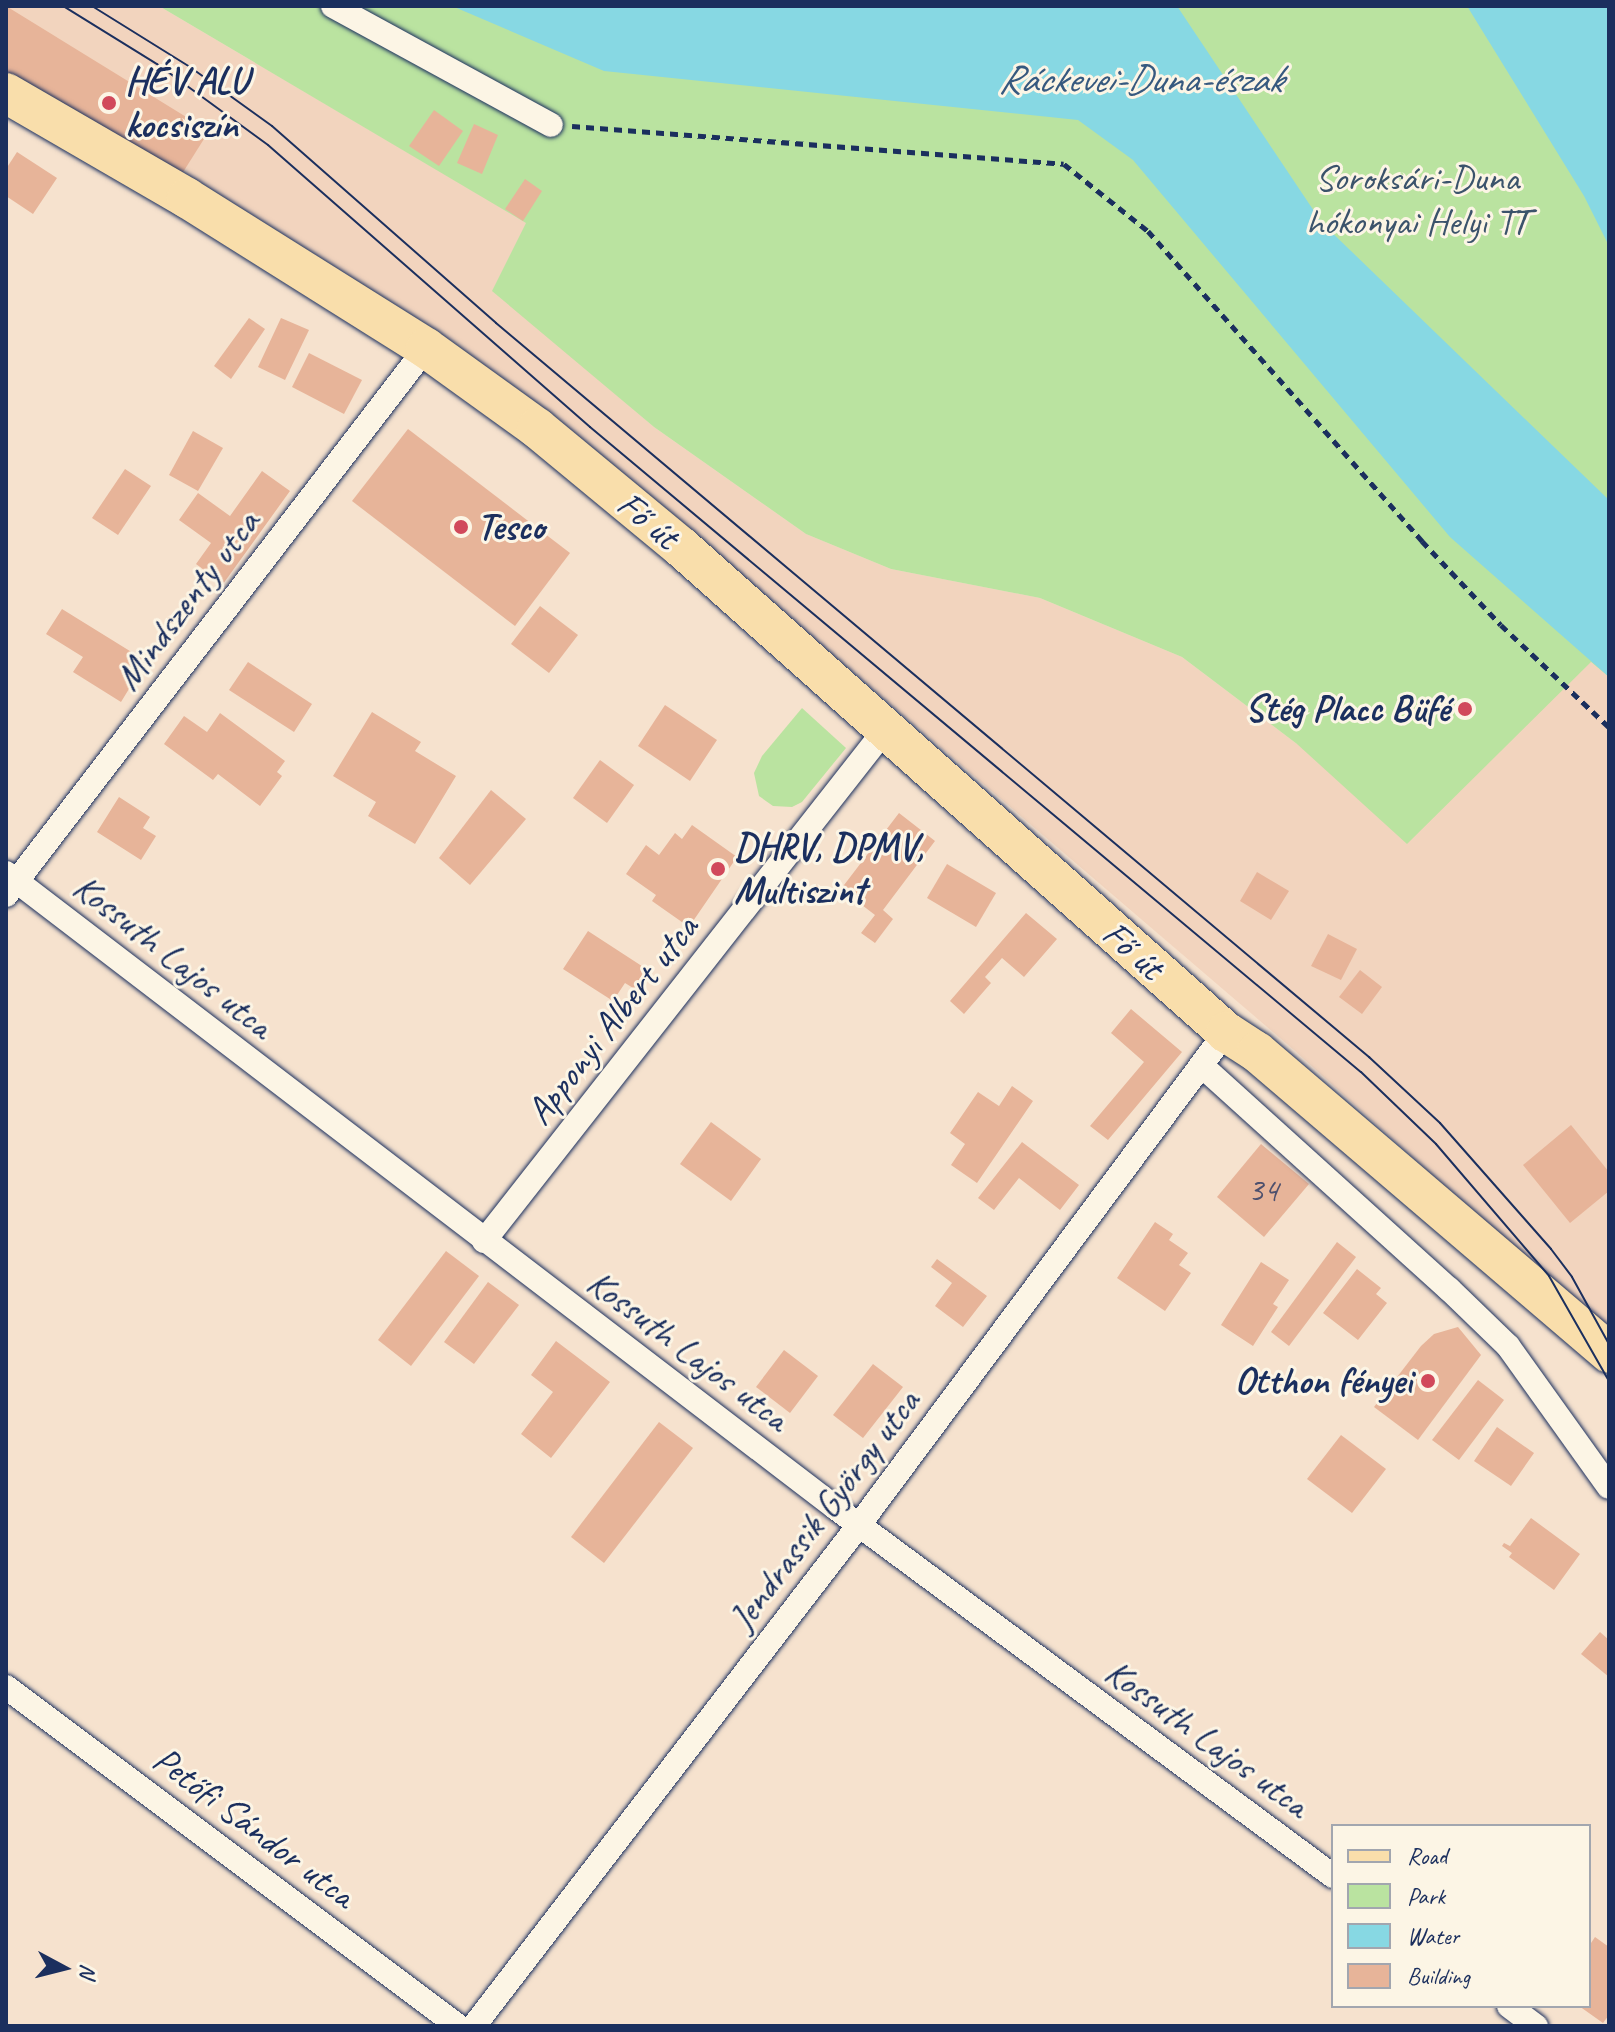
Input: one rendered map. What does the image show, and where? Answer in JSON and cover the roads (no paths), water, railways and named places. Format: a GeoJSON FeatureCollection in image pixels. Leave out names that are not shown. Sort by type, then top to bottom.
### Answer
{"type":"FeatureCollection","features":[{"type":"Feature","properties":{"kind":"main road","name":"Fő út"},"geometry":{"type":"LineString","coordinates":[[6,93],[187,198],[426,348],[549,437],[681,547],[1226,1032],[1281,1072],[1609,1353]]}},
{"type":"Feature","properties":{"kind":"main road","name":"Fő út"},"geometry":{"type":"LineString","coordinates":[[1226,1032],[1250,1062],[1609,1376]]}},
{"type":"Feature","properties":{"kind":"street"},"geometry":{"type":"LineString","coordinates":[[333,6],[551,125]]}},
{"type":"Feature","properties":{"kind":"street","name":"Mindszenty utca"},"geometry":{"type":"LineString","coordinates":[[10,883],[426,348]]}},
{"type":"Feature","properties":{"kind":"street","name":"Apponyi Albert utca"},"geometry":{"type":"LineString","coordinates":[[484,1241],[885,730]]}},
{"type":"Feature","properties":{"kind":"street","name":"Kossuth Lajos utca"},"geometry":{"type":"LineString","coordinates":[[10,883],[859,1525],[1331,1875]]}},
{"type":"Feature","properties":{"kind":"street","name":"Jendrassik György utca"},"geometry":{"type":"LineString","coordinates":[[474,2026],[859,1525],[1226,1032]]}},
{"type":"Feature","properties":{"kind":"street"},"geometry":{"type":"LineString","coordinates":[[1202,1066],[1508,1346],[1609,1487]]}},
{"type":"Feature","properties":{"kind":"street","name":"Petőfi Sándor utca"},"geometry":{"type":"LineString","coordinates":[[6,1687],[458,2026]]}},
{"type":"Feature","properties":{"kind":"street"},"geometry":{"type":"LineString","coordinates":[[1512,2008],[1536,2026]]}},
{"type":"Feature","properties":{"kind":"water","name":"Ráckevei-Duna-észak"},"geometry":{"type":"Polygon","coordinates":[[[452,6],[1177,6],[1322,223],[1609,500],[1609,677],[1450,537],[1133,160],[1078,120],[604,71],[452,6]]]}},
{"type":"Feature","properties":{"kind":"water"},"geometry":{"type":"Polygon","coordinates":[[[1467,6],[1609,6],[1609,246],[1584,196],[1467,6]]]}},
{"type":"Feature","properties":{"kind":"tram line"},"geometry":{"type":"LineString","coordinates":[[63,6],[157,64],[268,145],[590,427],[1361,1072],[1436,1144],[1549,1276],[1609,1381]]}},
{"type":"Feature","properties":{"kind":"tram line"},"geometry":{"type":"LineString","coordinates":[[92,6],[190,67],[272,126],[496,323],[1369,1057],[1440,1123],[1551,1249],[1572,1277],[1609,1344]]}},
{"type":"Feature","properties":{"kind":"place","name":"HÉV ALU kocsiszín"},"geometry":{"type":"Point","coordinates":[109,103]}},
{"type":"Feature","properties":{"kind":"place","name":"Tesco"},"geometry":{"type":"Point","coordinates":[461,527]}},
{"type":"Feature","properties":{"kind":"place","name":"Stég Placc Büfé"},"geometry":{"type":"Point","coordinates":[1465,709]}},
{"type":"Feature","properties":{"kind":"place","name":"DHRV, DPMV, Multiszint"},"geometry":{"type":"Point","coordinates":[718,869]}},
{"type":"Feature","properties":{"kind":"place","name":"Otthon fényei"},"geometry":{"type":"Point","coordinates":[1428,1381]}},
{"type":"Feature","properties":{"kind":"park label","name":"Soroksári-Duna hókonyai Helyi TT"},"geometry":{"type":"Point","coordinates":[1417,200]}}]}
